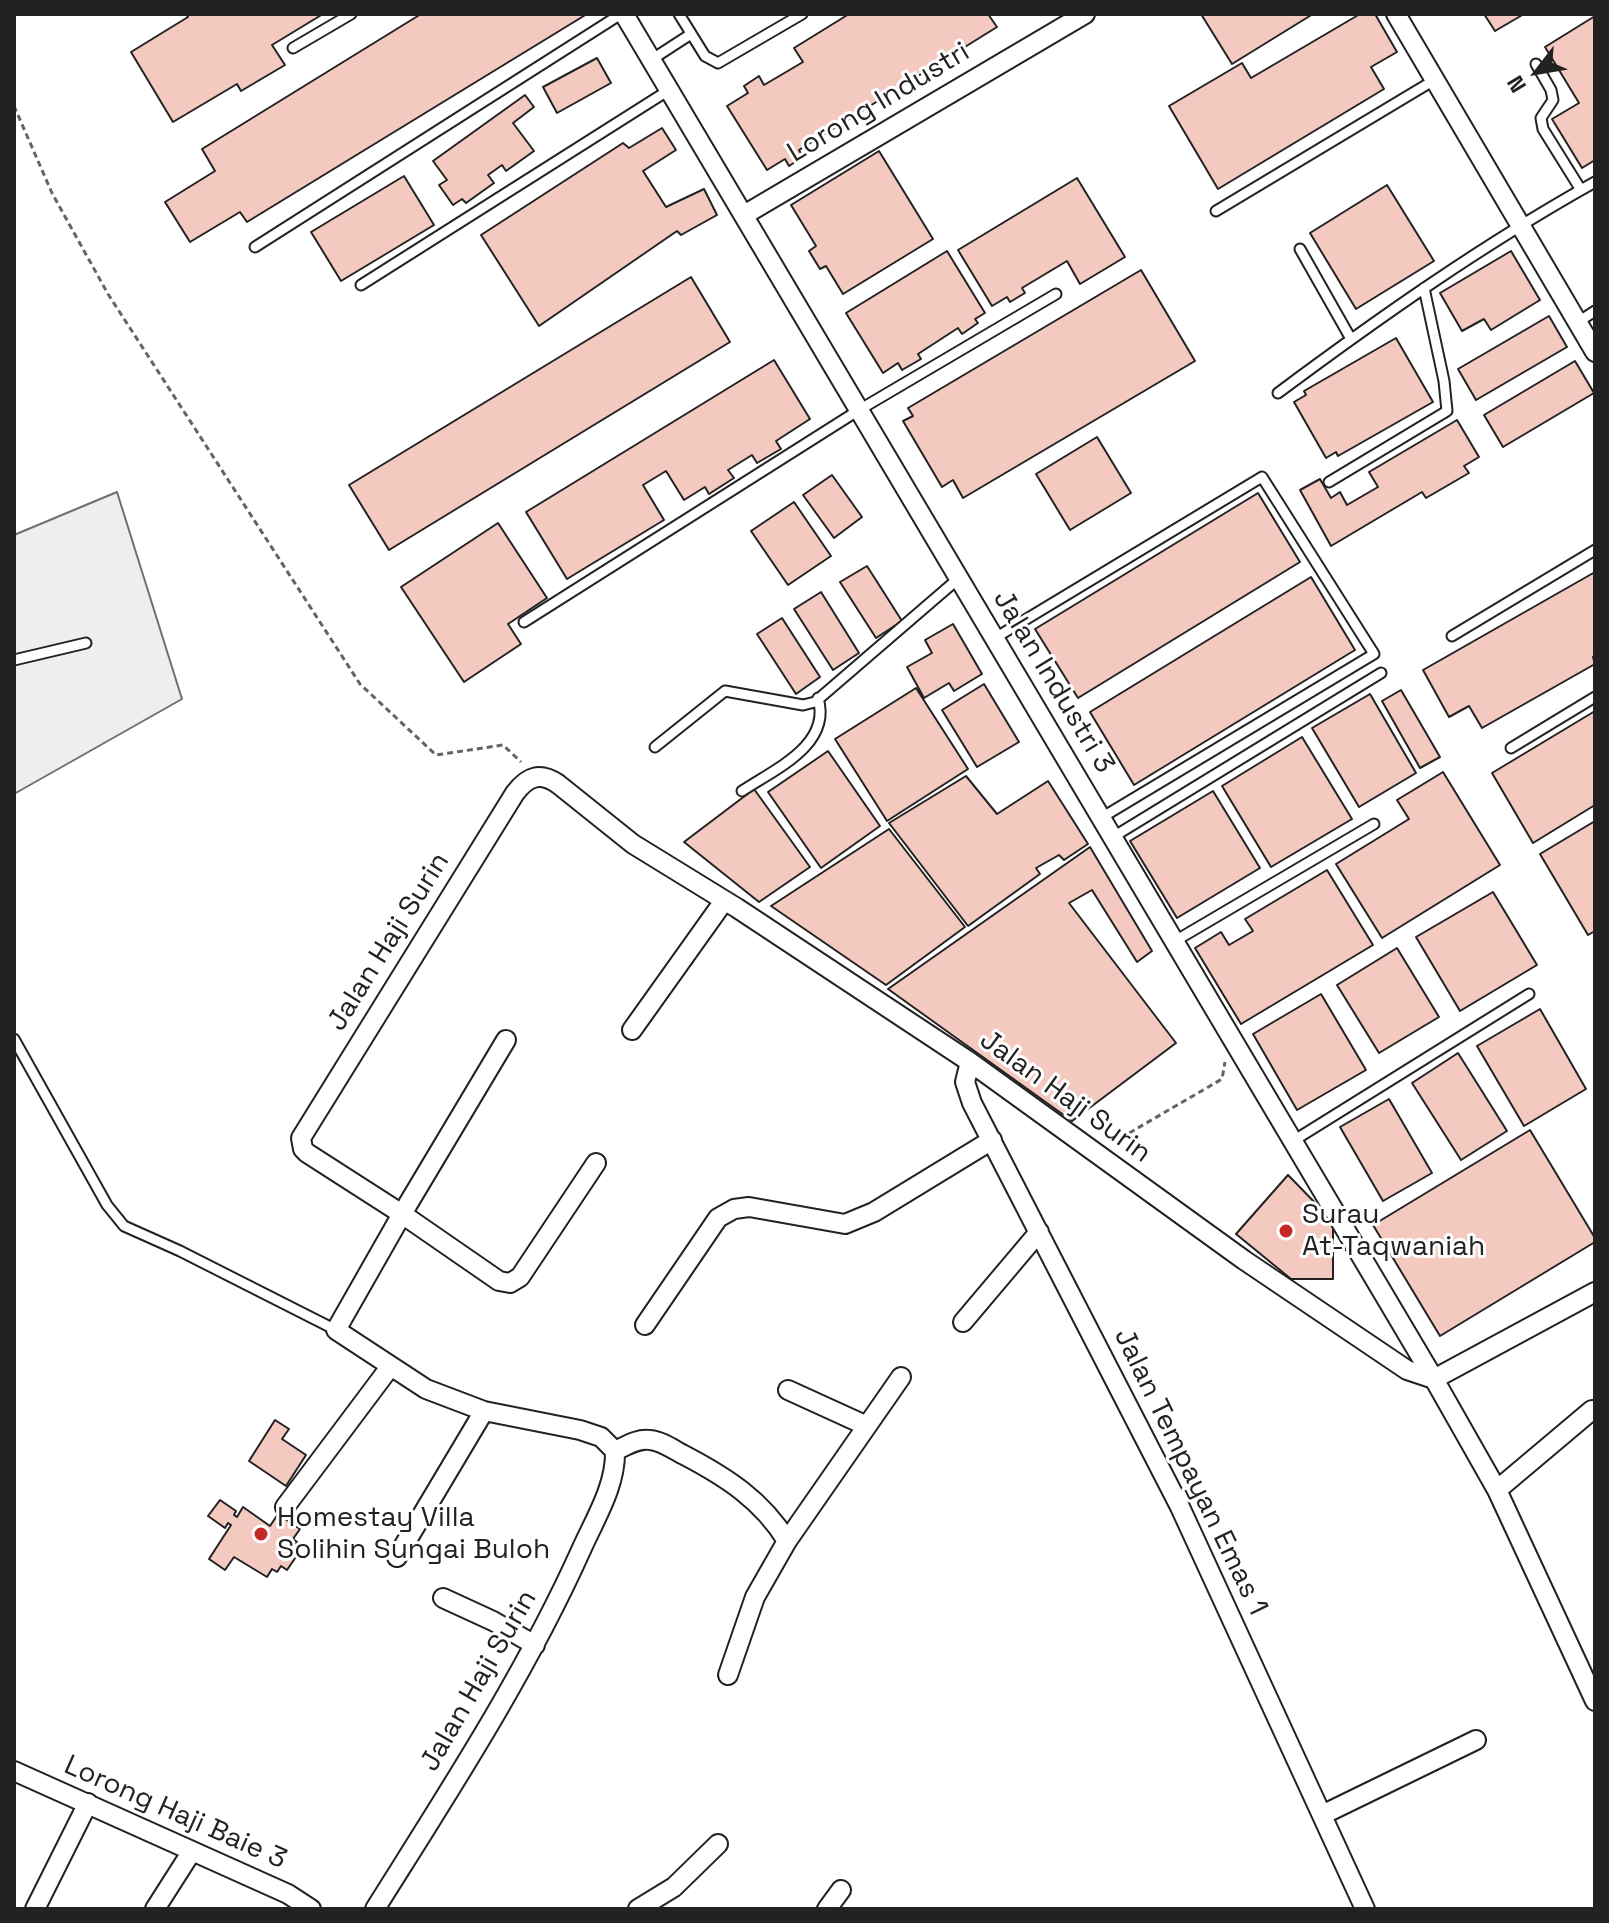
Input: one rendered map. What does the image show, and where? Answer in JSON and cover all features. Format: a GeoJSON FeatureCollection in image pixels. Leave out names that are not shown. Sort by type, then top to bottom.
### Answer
{"type":"FeatureCollection","features":[{"type":"Feature","properties":{"kind":"street","name":"Jalan Industri 3"},"geometry":{"type":"LineString","coordinates":[[623,14],[1434,1379],[1497,1490],[1593,1691]]}},
{"type":"Feature","properties":{"kind":"street","name":"Lorong Industri"},"geometry":{"type":"LineString","coordinates":[[744,215],[1085,14]]}},
{"type":"Feature","properties":{"kind":"street"},"geometry":{"type":"LineString","coordinates":[[1396,14],[1595,352]]}},
{"type":"Feature","properties":{"kind":"street","name":"Jalan Haji Surin"},"geometry":{"type":"LineString","coordinates":[[402,1214],[307,1153],[301,1138],[515,793],[523,782],[535,776],[547,777],[633,844],[970,1062],[1244,1260],[1407,1370],[1434,1379]]}},
{"type":"Feature","properties":{"kind":"street"},"geometry":{"type":"LineString","coordinates":[[632,1030],[724,901]]}},
{"type":"Feature","properties":{"kind":"street"},"geometry":{"type":"LineString","coordinates":[[506,1040],[336,1330],[426,1389],[484,1411],[580,1430],[601,1437],[615,1451],[647,1439],[683,1455],[741,1488],[775,1521],[787,1541]]}},
{"type":"Feature","properties":{"kind":"street","name":"Jalan Tempayan Emas 1"},"geometry":{"type":"LineString","coordinates":[[970,1062],[965,1088],[1180,1507],[1365,1909]]}},
{"type":"Feature","properties":{"kind":"street"},"geometry":{"type":"LineString","coordinates":[[645,1325],[718,1218],[734,1209],[766,1209],[845,1224],[874,1212],[992,1140]]}},
{"type":"Feature","properties":{"kind":"street"},"geometry":{"type":"LineString","coordinates":[[402,1214],[499,1281],[510,1283],[520,1277],[596,1163]]}},
{"type":"Feature","properties":{"kind":"street"},"geometry":{"type":"LineString","coordinates":[[963,1322],[1039,1232]]}},
{"type":"Feature","properties":{"kind":"street"},"geometry":{"type":"LineString","coordinates":[[1434,1379],[1595,1292]]}},
{"type":"Feature","properties":{"kind":"street"},"geometry":{"type":"LineString","coordinates":[[285,1507],[390,1367]]}},
{"type":"Feature","properties":{"kind":"street"},"geometry":{"type":"LineString","coordinates":[[728,1675],[755,1597],[787,1541],[901,1377]]}},
{"type":"Feature","properties":{"kind":"street"},"geometry":{"type":"LineString","coordinates":[[788,1390],[867,1426]]}},
{"type":"Feature","properties":{"kind":"street"},"geometry":{"type":"LineString","coordinates":[[1497,1490],[1592,1410]]}},
{"type":"Feature","properties":{"kind":"street"},"geometry":{"type":"LineString","coordinates":[[397,1557],[484,1411]]}},
{"type":"Feature","properties":{"kind":"street","name":"Jalan Haji Surin"},"geometry":{"type":"LineString","coordinates":[[375,1909],[500,1709],[535,1645],[610,1487],[616,1468],[615,1451]]}},
{"type":"Feature","properties":{"kind":"street"},"geometry":{"type":"LineString","coordinates":[[443,1598],[535,1645]]}},
{"type":"Feature","properties":{"kind":"street"},"geometry":{"type":"LineString","coordinates":[[1322,1815],[1476,1740]]}},
{"type":"Feature","properties":{"kind":"street","name":"Lorong Haji Baie 3"},"geometry":{"type":"LineString","coordinates":[[14,1771],[288,1894],[303,1907]]}},
{"type":"Feature","properties":{"kind":"street"},"geometry":{"type":"LineString","coordinates":[[35,1909],[88,1803]]}},
{"type":"Feature","properties":{"kind":"street"},"geometry":{"type":"LineString","coordinates":[[638,1909],[674,1887],[718,1844]]}},
{"type":"Feature","properties":{"kind":"street"},"geometry":{"type":"LineString","coordinates":[[155,1909],[192,1851]]}},
{"type":"Feature","properties":{"kind":"street"},"geometry":{"type":"LineString","coordinates":[[827,1909],[841,1890]]}},
{"type":"Feature","properties":{"kind":"lane"},"geometry":{"type":"LineString","coordinates":[[293,48],[351,14]]}},
{"type":"Feature","properties":{"kind":"lane"},"geometry":{"type":"LineString","coordinates":[[255,247],[623,14]]}},
{"type":"Feature","properties":{"kind":"lane"},"geometry":{"type":"LineString","coordinates":[[679,14],[705,56],[718,63],[802,14]]}},
{"type":"Feature","properties":{"kind":"lane"},"geometry":{"type":"LineString","coordinates":[[651,60],[691,34]]}},
{"type":"Feature","properties":{"kind":"lane"},"geometry":{"type":"LineString","coordinates":[[1536,64],[1551,90],[1553,100],[1541,118],[1543,129],[1581,190]]}},
{"type":"Feature","properties":{"kind":"lane"},"geometry":{"type":"LineString","coordinates":[[1216,211],[1436,79]]}},
{"type":"Feature","properties":{"kind":"lane"},"geometry":{"type":"LineString","coordinates":[[361,285],[669,90]]}},
{"type":"Feature","properties":{"kind":"lane"},"geometry":{"type":"LineString","coordinates":[[1278,393],[1424,288],[1520,224],[1595,182]]}},
{"type":"Feature","properties":{"kind":"lane"},"geometry":{"type":"LineString","coordinates":[[1300,249],[1351,339]]}},
{"type":"Feature","properties":{"kind":"lane"},"geometry":{"type":"LineString","coordinates":[[1329,482],[1447,411],[1444,381],[1424,288]]}},
{"type":"Feature","properties":{"kind":"lane"},"geometry":{"type":"LineString","coordinates":[[524,622],[859,410],[1056,294]]}},
{"type":"Feature","properties":{"kind":"lane"},"geometry":{"type":"LineString","coordinates":[[1578,322],[1595,311]]}},
{"type":"Feature","properties":{"kind":"lane"},"geometry":{"type":"LineString","coordinates":[[995,638],[1262,477],[1374,654],[1101,818]]}},
{"type":"Feature","properties":{"kind":"lane"},"geometry":{"type":"LineString","coordinates":[[1452,636],[1595,550]]}},
{"type":"Feature","properties":{"kind":"lane"},"geometry":{"type":"LineString","coordinates":[[655,747],[725,691],[809,705],[959,578]]}},
{"type":"Feature","properties":{"kind":"lane"},"geometry":{"type":"LineString","coordinates":[[14,660],[86,643]]}},
{"type":"Feature","properties":{"kind":"lane"},"geometry":{"type":"LineString","coordinates":[[1113,837],[1381,673]]}},
{"type":"Feature","properties":{"kind":"lane"},"geometry":{"type":"LineString","coordinates":[[1511,748],[1595,697]]}},
{"type":"Feature","properties":{"kind":"lane"},"geometry":{"type":"LineString","coordinates":[[742,791],[808,745],[819,729],[823,714],[818,698]]}},
{"type":"Feature","properties":{"kind":"lane"},"geometry":{"type":"LineString","coordinates":[[1175,941],[1374,824]]}},
{"type":"Feature","properties":{"kind":"lane"},"geometry":{"type":"LineString","coordinates":[[1293,1141],[1529,994]]}},
{"type":"Feature","properties":{"kind":"lane"},"geometry":{"type":"LineString","coordinates":[[14,1039],[107,1205],[124,1226],[336,1330]]}},
{"type":"Feature","properties":{"kind":"path"},"geometry":{"type":"LineString","coordinates":[[14,106],[52,193],[108,294],[360,684],[436,755],[503,745],[535,776]]}},
{"type":"Feature","properties":{"kind":"path"},"geometry":{"type":"LineString","coordinates":[[1095,1153],[1222,1079],[1225,1063]]}},
{"type":"Feature","properties":{"kind":"shaded area"},"geometry":{"type":"Polygon","coordinates":[[[117,492],[182,699],[14,794],[14,535],[117,492]]]}},
{"type":"Feature","properties":{"kind":"building"},"geometry":{"type":"Polygon","coordinates":[[[186,14],[323,14],[272,45],[285,65],[241,91],[237,84],[173,122],[131,52],[188,17],[186,14]]]}},
{"type":"Feature","properties":{"kind":"building"},"geometry":{"type":"Polygon","coordinates":[[[421,14],[587,14],[247,222],[240,212],[190,242],[165,202],[215,171],[202,149],[421,14]]]}},
{"type":"Feature","properties":{"kind":"building"},"geometry":{"type":"Polygon","coordinates":[[[849,14],[988,14],[997,27],[799,150],[803,157],[789,166],[785,159],[767,170],[727,106],[748,93],[744,86],[759,76],[764,85],[803,62],[794,48],[849,14]]]}},
{"type":"Feature","properties":{"kind":"building"},"geometry":{"type":"Polygon","coordinates":[[[1201,14],[1313,14],[1232,64],[1201,14]]]}},
{"type":"Feature","properties":{"kind":"building"},"geometry":{"type":"Polygon","coordinates":[[[1360,14],[1375,14],[1397,52],[1371,67],[1384,89],[1218,189],[1169,106],[1242,63],[1251,78],[1360,14]]]}},
{"type":"Feature","properties":{"kind":"building"},"geometry":{"type":"Polygon","coordinates":[[[1484,14],[1524,14],[1495,31],[1484,14]]]}},
{"type":"Feature","properties":{"kind":"building"},"geometry":{"type":"Polygon","coordinates":[[[1595,16],[1595,160],[1582,168],[1552,119],[1579,103],[1545,47],[1595,16]]]}},
{"type":"Feature","properties":{"kind":"building"},"geometry":{"type":"Polygon","coordinates":[[[597,58],[611,83],[557,113],[543,87],[597,58]]]}},
{"type":"Feature","properties":{"kind":"building"},"geometry":{"type":"Polygon","coordinates":[[[525,95],[534,107],[513,123],[534,151],[506,171],[502,165],[488,175],[494,183],[466,203],[462,199],[453,205],[439,185],[447,180],[433,161],[525,95]]]}},
{"type":"Feature","properties":{"kind":"building"},"geometry":{"type":"Polygon","coordinates":[[[662,128],[676,150],[643,171],[666,207],[704,189],[717,215],[681,235],[677,231],[539,326],[481,235],[623,143],[629,148],[662,128]]]}},
{"type":"Feature","properties":{"kind":"building"},"geometry":{"type":"Polygon","coordinates":[[[879,151],[933,239],[843,294],[826,266],[820,269],[809,251],[816,246],[791,205],[879,151]]]}},
{"type":"Feature","properties":{"kind":"building"},"geometry":{"type":"Polygon","coordinates":[[[404,176],[434,225],[341,281],[311,232],[404,176]]]}},
{"type":"Feature","properties":{"kind":"building"},"geometry":{"type":"Polygon","coordinates":[[[1077,178],[1125,257],[1080,284],[1067,261],[1022,288],[1025,293],[1010,302],[1007,297],[992,306],[958,250],[1077,178]]]}},
{"type":"Feature","properties":{"kind":"building"},"geometry":{"type":"Polygon","coordinates":[[[1387,185],[1434,261],[1356,309],[1310,233],[1387,185]]]}},
{"type":"Feature","properties":{"kind":"building"},"geometry":{"type":"Polygon","coordinates":[[[947,251],[985,313],[975,319],[978,323],[962,334],[958,328],[918,354],[921,359],[902,370],[898,363],[883,373],[846,313],[947,251]]]}},
{"type":"Feature","properties":{"kind":"building"},"geometry":{"type":"Polygon","coordinates":[[[1511,251],[1540,300],[1491,330],[1484,319],[1462,331],[1440,293],[1511,251]]]}},
{"type":"Feature","properties":{"kind":"building"},"geometry":{"type":"Polygon","coordinates":[[[1141,270],[1195,361],[963,498],[953,480],[942,487],[903,421],[913,416],[908,408],[1141,270]]]}},
{"type":"Feature","properties":{"kind":"building"},"geometry":{"type":"Polygon","coordinates":[[[691,277],[730,342],[389,550],[349,485],[691,277]]]}},
{"type":"Feature","properties":{"kind":"building"},"geometry":{"type":"Polygon","coordinates":[[[1549,316],[1567,347],[1476,400],[1458,369],[1549,316]]]}},
{"type":"Feature","properties":{"kind":"building"},"geometry":{"type":"Polygon","coordinates":[[[1396,338],[1433,402],[1338,456],[1336,452],[1326,458],[1294,402],[1306,395],[1304,391],[1396,338]]]}},
{"type":"Feature","properties":{"kind":"building"},"geometry":{"type":"Polygon","coordinates":[[[774,360],[810,419],[776,441],[781,449],[757,463],[752,455],[728,470],[734,478],[709,494],[705,487],[684,500],[666,471],[643,485],[664,520],[567,579],[526,512],[774,360]]]}},
{"type":"Feature","properties":{"kind":"building"},"geometry":{"type":"Polygon","coordinates":[[[1575,361],[1594,393],[1503,447],[1484,415],[1575,361]]]}},
{"type":"Feature","properties":{"kind":"building"},"geometry":{"type":"Polygon","coordinates":[[[1457,420],[1479,457],[1464,466],[1469,473],[1426,498],[1422,492],[1331,546],[1300,490],[1320,479],[1331,498],[1340,492],[1347,505],[1378,487],[1369,472],[1457,420]]]}},
{"type":"Feature","properties":{"kind":"building"},"geometry":{"type":"Polygon","coordinates":[[[1097,437],[1131,493],[1070,530],[1036,474],[1097,437]]]}},
{"type":"Feature","properties":{"kind":"building"},"geometry":{"type":"Polygon","coordinates":[[[832,475],[862,517],[834,538],[803,495],[832,475]]]}},
{"type":"Feature","properties":{"kind":"building"},"geometry":{"type":"Polygon","coordinates":[[[1258,493],[1300,562],[1078,698],[1035,629],[1258,493]]]}},
{"type":"Feature","properties":{"kind":"building"},"geometry":{"type":"Polygon","coordinates":[[[794,502],[831,556],[788,585],[751,531],[794,502]]]}},
{"type":"Feature","properties":{"kind":"building"},"geometry":{"type":"Polygon","coordinates":[[[498,523],[547,598],[508,624],[521,644],[464,682],[401,587],[498,523]]]}},
{"type":"Feature","properties":{"kind":"building"},"geometry":{"type":"Polygon","coordinates":[[[867,566],[902,621],[876,638],[840,582],[867,566]]]}},
{"type":"Feature","properties":{"kind":"building"},"geometry":{"type":"Polygon","coordinates":[[[1595,572],[1595,664],[1482,728],[1469,706],[1449,717],[1423,670],[1595,572]]]}},
{"type":"Feature","properties":{"kind":"building"},"geometry":{"type":"Polygon","coordinates":[[[1311,577],[1355,650],[1134,785],[1090,712],[1311,577]]]}},
{"type":"Feature","properties":{"kind":"building"},"geometry":{"type":"Polygon","coordinates":[[[821,592],[859,653],[833,670],[794,609],[821,592]]]}},
{"type":"Feature","properties":{"kind":"building"},"geometry":{"type":"Polygon","coordinates":[[[782,618],[820,677],[796,694],[757,634],[782,618]]]}},
{"type":"Feature","properties":{"kind":"building"},"geometry":{"type":"Polygon","coordinates":[[[953,624],[982,674],[954,691],[949,683],[924,698],[907,667],[932,653],[925,640],[953,624]]]}},
{"type":"Feature","properties":{"kind":"building"},"geometry":{"type":"Polygon","coordinates":[[[984,684],[1019,742],[977,767],[942,710],[984,684]]]}},
{"type":"Feature","properties":{"kind":"building"},"geometry":{"type":"Polygon","coordinates":[[[916,688],[968,769],[887,821],[835,739],[916,688]]]}},
{"type":"Feature","properties":{"kind":"building"},"geometry":{"type":"Polygon","coordinates":[[[1401,690],[1440,757],[1420,768],[1382,701],[1401,690]]]}},
{"type":"Feature","properties":{"kind":"building"},"geometry":{"type":"Polygon","coordinates":[[[1370,694],[1416,773],[1359,807],[1312,728],[1370,694]]]}},
{"type":"Feature","properties":{"kind":"building"},"geometry":{"type":"Polygon","coordinates":[[[1595,711],[1595,805],[1533,843],[1492,773],[1595,711]]]}},
{"type":"Feature","properties":{"kind":"building"},"geometry":{"type":"Polygon","coordinates":[[[1302,737],[1352,819],[1271,867],[1222,786],[1302,737]]]}},
{"type":"Feature","properties":{"kind":"building"},"geometry":{"type":"Polygon","coordinates":[[[828,751],[880,826],[821,868],[768,792],[828,751]]]}},
{"type":"Feature","properties":{"kind":"building"},"geometry":{"type":"Polygon","coordinates":[[[1443,772],[1500,865],[1382,938],[1336,864],[1409,819],[1397,800],[1443,772]]]}},
{"type":"Feature","properties":{"kind":"building"},"geometry":{"type":"Polygon","coordinates":[[[966,776],[997,814],[1048,781],[1088,844],[1064,860],[1059,855],[1036,868],[1040,874],[968,926],[889,823],[966,776]]]}},
{"type":"Feature","properties":{"kind":"building"},"geometry":{"type":"Polygon","coordinates":[[[754,789],[810,867],[759,902],[684,842],[754,789]]]}},
{"type":"Feature","properties":{"kind":"building"},"geometry":{"type":"Polygon","coordinates":[[[1213,791],[1260,868],[1177,918],[1130,841],[1213,791]]]}},
{"type":"Feature","properties":{"kind":"building"},"geometry":{"type":"Polygon","coordinates":[[[1595,821],[1595,931],[1588,935],[1540,854],[1595,821]]]}},
{"type":"Feature","properties":{"kind":"building"},"geometry":{"type":"Polygon","coordinates":[[[889,829],[965,927],[886,985],[771,906],[889,829]]]}},
{"type":"Feature","properties":{"kind":"building"},"geometry":{"type":"Polygon","coordinates":[[[1090,847],[1152,951],[1137,962],[1092,890],[1069,903],[1176,1043],[1072,1121],[888,989],[1090,847]]]}},
{"type":"Feature","properties":{"kind":"building"},"geometry":{"type":"Polygon","coordinates":[[[1327,870],[1373,945],[1241,1024],[1195,948],[1221,932],[1229,945],[1253,931],[1245,919],[1327,870]]]}},
{"type":"Feature","properties":{"kind":"building"},"geometry":{"type":"Polygon","coordinates":[[[1493,892],[1537,965],[1460,1011],[1416,937],[1493,892]]]}},
{"type":"Feature","properties":{"kind":"building"},"geometry":{"type":"Polygon","coordinates":[[[1397,948],[1439,1017],[1379,1053],[1337,985],[1397,948]]]}},
{"type":"Feature","properties":{"kind":"building"},"geometry":{"type":"Polygon","coordinates":[[[1321,994],[1366,1070],[1297,1110],[1253,1034],[1321,994]]]}},
{"type":"Feature","properties":{"kind":"building"},"geometry":{"type":"Polygon","coordinates":[[[1540,1009],[1586,1089],[1524,1126],[1477,1046],[1540,1009]]]}},
{"type":"Feature","properties":{"kind":"building"},"geometry":{"type":"Polygon","coordinates":[[[1458,1053],[1507,1131],[1461,1160],[1412,1083],[1458,1053]]]}},
{"type":"Feature","properties":{"kind":"building"},"geometry":{"type":"Polygon","coordinates":[[[1389,1099],[1432,1173],[1383,1201],[1340,1127],[1389,1099]]]}},
{"type":"Feature","properties":{"kind":"building"},"geometry":{"type":"Polygon","coordinates":[[[1530,1130],[1595,1242],[1440,1336],[1373,1225],[1530,1130]]]}},
{"type":"Feature","properties":{"kind":"building","name":"Surau At-Taqwaniah"},"geometry":{"type":"Polygon","coordinates":[[[1288,1175],[1325,1213],[1333,1227],[1333,1279],[1291,1279],[1236,1234],[1288,1175]]]}},
{"type":"Feature","properties":{"kind":"building"},"geometry":{"type":"Polygon","coordinates":[[[275,1420],[289,1429],[282,1439],[306,1455],[286,1486],[249,1461],[275,1420]]]}},
{"type":"Feature","properties":{"kind":"building","name":"Homestay Villa Solihin Sungai Buloh"},"geometry":{"type":"Polygon","coordinates":[[[220,1500],[236,1511],[234,1515],[237,1517],[243,1507],[270,1526],[278,1514],[300,1529],[293,1539],[297,1542],[294,1547],[300,1551],[287,1570],[281,1566],[277,1572],[272,1569],[267,1577],[234,1557],[225,1570],[209,1559],[231,1525],[228,1523],[225,1528],[208,1516],[220,1500]]]}},
{"type":"Feature","properties":{"kind":"place","name":"Surau At-Taqwaniah"},"geometry":{"type":"Point","coordinates":[1286,1231]}},
{"type":"Feature","properties":{"kind":"place","name":"Homestay Villa Solihin Sungai Buloh"},"geometry":{"type":"Point","coordinates":[261,1534]}}]}
